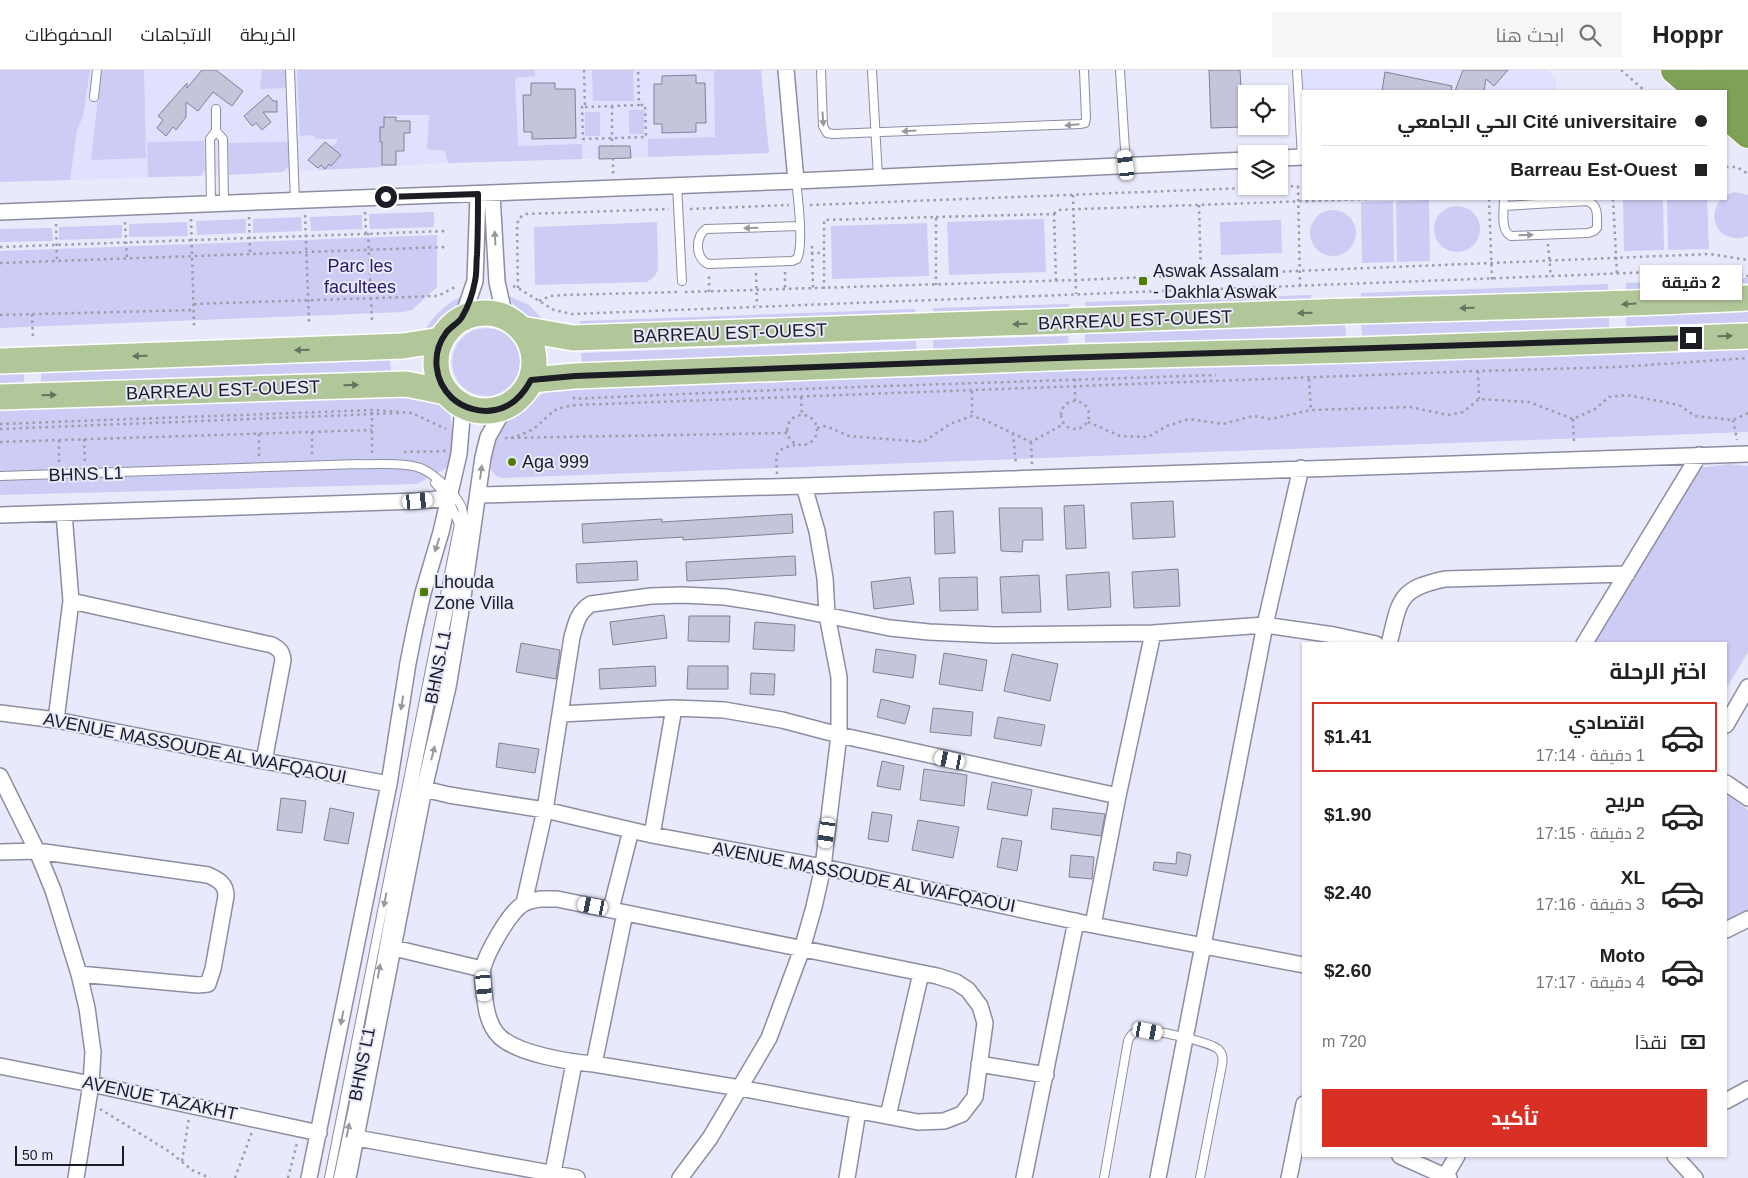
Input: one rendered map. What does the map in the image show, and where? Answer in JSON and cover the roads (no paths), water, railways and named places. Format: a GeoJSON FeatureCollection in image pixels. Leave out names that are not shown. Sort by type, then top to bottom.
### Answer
{"type":"FeatureCollection","features":[{"type":"Feature","properties":{"kind":"highway"},"geometry":{"type":"LineString","coordinates":[[1675,70],[1698,90]]}},
{"type":"Feature","properties":{"kind":"highway"},"geometry":{"type":"LineString","coordinates":[[1711,70],[1748,102]]}},
{"type":"Feature","properties":{"kind":"highway"},"geometry":{"type":"LineString","coordinates":[[1727,116],[1748,134]]}},
{"type":"Feature","properties":{"kind":"main road","name":"BARREAU EST-OUEST"},"geometry":{"type":"LineString","coordinates":[[514,323],[572,338],[925,328],[1355,311],[1618,305],[1748,298]]}},
{"type":"Feature","properties":{"kind":"main road"},"geometry":{"type":"LineString","coordinates":[[483,313],[495,314],[514,323],[528,338],[541,379],[505,407],[484,411],[447,395],[439,380],[436,367],[437,353],[446,332],[462,319],[483,313]]}},
{"type":"Feature","properties":{"kind":"main road","name":"BARREAU EST-OUEST"},"geometry":{"type":"LineString","coordinates":[[541,379],[926,362],[1748,336]]}},
{"type":"Feature","properties":{"kind":"main road","name":"BARREAU EST-OUEST"},"geometry":{"type":"LineString","coordinates":[[0,362],[403,346],[441,340]]}},
{"type":"Feature","properties":{"kind":"main road","name":"BARREAU EST-OUEST"},"geometry":{"type":"LineString","coordinates":[[0,397],[406,384],[447,395]]}},
{"type":"Feature","properties":{"kind":"street"},"geometry":{"type":"LineString","coordinates":[[786,70],[796,181]]}},
{"type":"Feature","properties":{"kind":"street"},"geometry":{"type":"LineString","coordinates":[[1288,158],[1302,157]]}},
{"type":"Feature","properties":{"kind":"street"},"geometry":{"type":"LineString","coordinates":[[0,212],[485,194],[1238,160]]}},
{"type":"Feature","properties":{"kind":"street"},"geometry":{"type":"LineString","coordinates":[[485,194],[497,282],[514,323]]}},
{"type":"Feature","properties":{"kind":"street"},"geometry":{"type":"LineString","coordinates":[[462,319],[475,281],[485,194]]}},
{"type":"Feature","properties":{"kind":"street"},"geometry":{"type":"LineString","coordinates":[[309,1178],[320,1133],[390,784],[413,637],[423,593],[441,532],[448,494],[459,454],[447,395]]}},
{"type":"Feature","properties":{"kind":"street"},"geometry":{"type":"LineString","coordinates":[[348,1178],[424,789],[448,688],[488,436],[505,407]]}},
{"type":"Feature","properties":{"kind":"street"},"geometry":{"type":"LineString","coordinates":[[478,495],[804,486],[1744,453]]}},
{"type":"Feature","properties":{"kind":"street"},"geometry":{"type":"LineString","coordinates":[[1585,642],[1699,455]]}},
{"type":"Feature","properties":{"kind":"street"},"geometry":{"type":"LineString","coordinates":[[1158,1178],[1265,625],[1301,468]]}},
{"type":"Feature","properties":{"kind":"street"},"geometry":{"type":"LineString","coordinates":[[680,1178],[710,1138],[768,1038],[802,950],[823,867],[838,735],[839,677],[827,615],[825,578],[817,530],[804,486]]}},
{"type":"Feature","properties":{"kind":"street"},"geometry":{"type":"LineString","coordinates":[[0,515],[418,501],[448,494]]}},
{"type":"Feature","properties":{"kind":"street"},"geometry":{"type":"LineString","coordinates":[[56,720],[71,601],[64,513]]}},
{"type":"Feature","properties":{"kind":"street"},"geometry":{"type":"LineString","coordinates":[[1390,642],[1399,604],[1408,592],[1423,583],[1445,578],[1627,574]]}},
{"type":"Feature","properties":{"kind":"street"},"geometry":{"type":"LineString","coordinates":[[524,903],[545,810],[574,629],[580,613],[591,604],[641,597],[682,595],[734,598],[890,628],[963,634],[1153,633],[1265,625],[1334,635],[1367,642]]}},
{"type":"Feature","properties":{"kind":"street"},"geometry":{"type":"LineString","coordinates":[[71,601],[272,645],[279,649],[282,654],[282,666],[264,762]]}},
{"type":"Feature","properties":{"kind":"street"},"geometry":{"type":"LineString","coordinates":[[1093,925],[1153,633]]}},
{"type":"Feature","properties":{"kind":"street"},"geometry":{"type":"LineString","coordinates":[[1727,723],[1748,687]]}},
{"type":"Feature","properties":{"kind":"street"},"geometry":{"type":"LineString","coordinates":[[561,714],[674,708],[724,710],[782,720],[838,735],[1118,796]]}},
{"type":"Feature","properties":{"kind":"street"},"geometry":{"type":"LineString","coordinates":[[652,836],[674,708]]}},
{"type":"Feature","properties":{"kind":"street","name":"AVENUE MASSOUDE AL WAFQAOUI"},"geometry":{"type":"LineString","coordinates":[[0,713],[56,720],[264,762],[390,784]]}},
{"type":"Feature","properties":{"kind":"street"},"geometry":{"type":"LineString","coordinates":[[0,776],[37,851],[53,890],[79,974],[86,1008],[93,1052],[91,1084],[76,1178]]}},
{"type":"Feature","properties":{"kind":"street"},"geometry":{"type":"LineString","coordinates":[[1727,784],[1748,798]]}},
{"type":"Feature","properties":{"kind":"street","name":"AVENUE MASSOUDE AL WAFQAOUI"},"geometry":{"type":"LineString","coordinates":[[424,789],[545,810],[652,836],[823,867],[1093,925],[1302,964]]}},
{"type":"Feature","properties":{"kind":"street"},"geometry":{"type":"LineString","coordinates":[[594,1064],[632,830]]}},
{"type":"Feature","properties":{"kind":"street"},"geometry":{"type":"LineString","coordinates":[[0,852],[37,851],[208,875],[218,879],[226,889],[213,969],[208,984],[198,985],[79,974]]}},
{"type":"Feature","properties":{"kind":"street"},"geometry":{"type":"LineString","coordinates":[[541,899],[557,899],[937,976],[956,982],[968,990],[980,1006],[985,1023],[975,1097],[962,1114],[944,1121],[918,1122],[740,1088],[574,1062],[516,1048],[499,1036],[489,1019],[485,1004],[482,969],[511,914],[524,903],[541,899]]}},
{"type":"Feature","properties":{"kind":"street"},"geometry":{"type":"LineString","coordinates":[[1727,930],[1748,919]]}},
{"type":"Feature","properties":{"kind":"street"},"geometry":{"type":"LineString","coordinates":[[1024,1178],[1076,921]]}},
{"type":"Feature","properties":{"kind":"street"},"geometry":{"type":"LineString","coordinates":[[394,948],[482,969]]}},
{"type":"Feature","properties":{"kind":"street"},"geometry":{"type":"LineString","coordinates":[[888,1116],[921,973]]}},
{"type":"Feature","properties":{"kind":"street"},"geometry":{"type":"LineString","coordinates":[[553,1172],[574,1062]]}},
{"type":"Feature","properties":{"kind":"street"},"geometry":{"type":"LineString","coordinates":[[979,1064],[1046,1075]]}},
{"type":"Feature","properties":{"kind":"street","name":"AVENUE TAZAKHT"},"geometry":{"type":"LineString","coordinates":[[0,1066],[320,1133]]}},
{"type":"Feature","properties":{"kind":"street"},"geometry":{"type":"LineString","coordinates":[[1727,1100],[1748,1089]]}},
{"type":"Feature","properties":{"kind":"street"},"geometry":{"type":"LineString","coordinates":[[847,1178],[858,1112]]}},
{"type":"Feature","properties":{"kind":"street"},"geometry":{"type":"LineString","coordinates":[[1289,1178],[1302,1128]]}},
{"type":"Feature","properties":{"kind":"street"},"geometry":{"type":"LineString","coordinates":[[357,1138],[553,1172],[577,1178]]}},
{"type":"Feature","properties":{"kind":"street"},"geometry":{"type":"LineString","coordinates":[[1402,1157],[1446,1177],[1456,1157]]}},
{"type":"Feature","properties":{"kind":"street"},"geometry":{"type":"LineString","coordinates":[[1676,1157],[1695,1178]]}},
{"type":"Feature","properties":{"kind":"lane"},"geometry":{"type":"LineString","coordinates":[[94,97],[97,70]]}},
{"type":"Feature","properties":{"kind":"lane"},"geometry":{"type":"LineString","coordinates":[[290,70],[295,201]]}},
{"type":"Feature","properties":{"kind":"lane"},"geometry":{"type":"LineString","coordinates":[[822,70],[824,126],[827,133],[834,134],[1085,123],[1084,70]]}},
{"type":"Feature","properties":{"kind":"lane"},"geometry":{"type":"LineString","coordinates":[[872,70],[878,177]]}},
{"type":"Feature","properties":{"kind":"lane"},"geometry":{"type":"LineString","coordinates":[[1120,70],[1126,165]]}},
{"type":"Feature","properties":{"kind":"lane"},"geometry":{"type":"LineString","coordinates":[[1297,70],[1302,142]]}},
{"type":"Feature","properties":{"kind":"lane"},"geometry":{"type":"LineString","coordinates":[[216,109],[216,131],[210,139],[217,204]]}},
{"type":"Feature","properties":{"kind":"lane"},"geometry":{"type":"LineString","coordinates":[[216,131],[223,139],[217,204]]}},
{"type":"Feature","properties":{"kind":"lane"},"geometry":{"type":"LineString","coordinates":[[796,181],[799,205],[799,226],[799,253],[797,259],[709,264],[702,262],[699,256],[699,239],[701,233],[706,230],[799,226]]}},
{"type":"Feature","properties":{"kind":"lane"},"geometry":{"type":"LineString","coordinates":[[677,185],[682,281]]}},
{"type":"Feature","properties":{"kind":"lane"},"geometry":{"type":"LineString","coordinates":[[1587,201],[1593,203],[1596,208],[1597,228],[1588,233],[1511,236],[1506,234],[1504,230],[1504,202],[1587,201]]}},
{"type":"Feature","properties":{"kind":"lane","name":"BHNS L1"},"geometry":{"type":"LineString","coordinates":[[0,476],[359,464],[418,467],[437,478],[448,494],[459,524],[329,1178]]}},
{"type":"Feature","properties":{"kind":"lane","name":"BHNS L1"},"geometry":{"type":"LineString","coordinates":[[0,481],[404,468],[419,472],[434,481],[461,506],[464,535],[416,771],[363,1061],[338,1178]]}},
{"type":"Feature","properties":{"kind":"lane"},"geometry":{"type":"LineString","coordinates":[[1104,1178],[1127,1046],[1130,1037],[1143,1030],[1186,1038],[1218,1048],[1220,1052],[1223,1060],[1200,1178]]}},
{"type":"Feature","properties":{"kind":"place","name":"Aswak Assalam - Dakhla Aswak"},"geometry":{"type":"Point","coordinates":[1143,281]}},
{"type":"Feature","properties":{"kind":"place","name":"Aga 999"},"geometry":{"type":"Point","coordinates":[512,462]}},
{"type":"Feature","properties":{"kind":"place","name":"Lhouda Zone Villa"},"geometry":{"type":"Point","coordinates":[424,592]}},
{"type":"Feature","properties":{"kind":"park label","name":"Parc les facultees"},"geometry":{"type":"Point","coordinates":[360,276]}}]}
